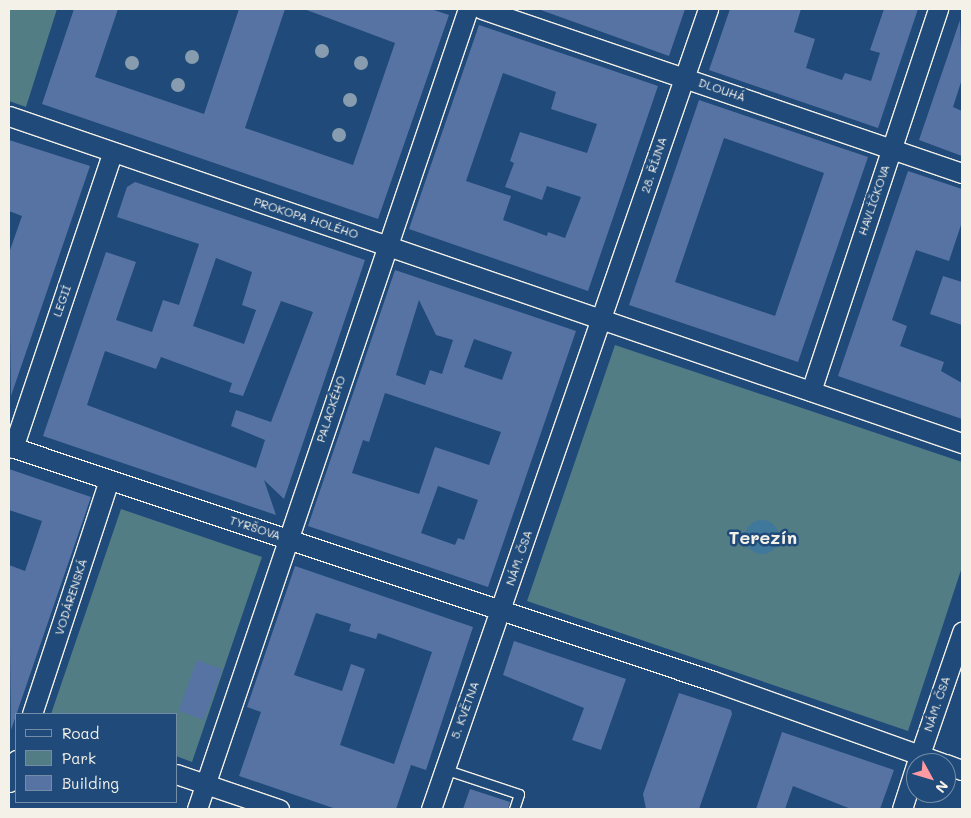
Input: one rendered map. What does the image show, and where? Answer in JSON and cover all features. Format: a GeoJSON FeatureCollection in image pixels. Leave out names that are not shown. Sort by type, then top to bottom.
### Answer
{"type":"FeatureCollection","features":[{"type":"Feature","properties":{"kind":"street","name":"PALACKÉHO"},"geometry":{"type":"LineString","coordinates":[[197,809],[385,244],[468,9]]}},
{"type":"Feature","properties":{"kind":"street","name":"DLOUHÁ"},"geometry":{"type":"LineString","coordinates":[[482,9],[962,173]]}},
{"type":"Feature","properties":{"kind":"street","name":"28. ŘÍJNA"},"geometry":{"type":"LineString","coordinates":[[602,322],[683,77],[708,9]]}},
{"type":"Feature","properties":{"kind":"street","name":"HAVLÍČKOVA"},"geometry":{"type":"LineString","coordinates":[[811,390],[938,9]]}},
{"type":"Feature","properties":{"kind":"street","name":"PROKOPA HOLÉHO"},"geometry":{"type":"LineString","coordinates":[[9,116],[112,153],[385,244],[602,322]]}},
{"type":"Feature","properties":{"kind":"street","name":"LEGIÍ"},"geometry":{"type":"LineString","coordinates":[[11,447],[112,153]]}},
{"type":"Feature","properties":{"kind":"street"},"geometry":{"type":"LineString","coordinates":[[602,322],[811,390],[962,443]]}},
{"type":"Feature","properties":{"kind":"street","name":"NÁM. ČSA"},"geometry":{"type":"LineString","coordinates":[[500,612],[602,322]]}},
{"type":"Feature","properties":{"kind":"street","name":"TYRŠOVA"},"geometry":{"type":"LineString","coordinates":[[11,447],[500,612]]}},
{"type":"Feature","properties":{"kind":"street","name":"VODÁRENSKÁ"},"geometry":{"type":"LineString","coordinates":[[32,713],[109,480]]}},
{"type":"Feature","properties":{"kind":"street"},"geometry":{"type":"LineString","coordinates":[[500,612],[713,681],[906,757]]}},
{"type":"Feature","properties":{"kind":"street","name":"5. KVĚTNA"},"geometry":{"type":"LineString","coordinates":[[431,809],[500,612]]}},
{"type":"Feature","properties":{"kind":"street","name":"NÁM. ČSA"},"geometry":{"type":"LineString","coordinates":[[920,753],[962,632]]}},
{"type":"Feature","properties":{"kind":"street"},"geometry":{"type":"LineString","coordinates":[[9,782],[15,763]]}},
{"type":"Feature","properties":{"kind":"street"},"geometry":{"type":"LineString","coordinates":[[178,775],[279,809]]}},
{"type":"Feature","properties":{"kind":"street","name":"NÁM. ČSA"},"geometry":{"type":"LineString","coordinates":[[902,809],[906,796]]}},
{"type":"Feature","properties":{"kind":"lane"},"geometry":{"type":"LineString","coordinates":[[444,769],[519,794],[514,809]]}},
{"type":"Feature","properties":{"kind":"green space"},"geometry":{"type":"Polygon","coordinates":[[[9,9],[57,9],[26,107],[9,101],[9,9]]]}},
{"type":"Feature","properties":{"kind":"green space"},"geometry":{"type":"Polygon","coordinates":[[[615,345],[962,462],[962,567],[908,731],[527,601],[615,345]]]}},
{"type":"Feature","properties":{"kind":"green space"},"geometry":{"type":"Polygon","coordinates":[[[121,509],[262,557],[192,762],[178,757],[178,713],[51,713],[121,509]]]}},
{"type":"Feature","properties":{"kind":"water"},"geometry":{"type":"Polygon","coordinates":[[[762,520],[774,525],[779,537],[774,549],[762,554],[750,549],[745,537],[750,525],[762,520]]]}},
{"type":"Feature","properties":{"kind":"building"},"geometry":{"type":"Polygon","coordinates":[[[74,9],[118,9],[95,77],[204,114],[239,9],[285,9],[245,128],[353,165],[395,43],[304,9],[431,9],[449,15],[378,219],[42,104],[74,9]]]}},
{"type":"Feature","properties":{"kind":"building"},"geometry":{"type":"Polygon","coordinates":[[[538,9],[685,9],[669,56],[538,9]]]}},
{"type":"Feature","properties":{"kind":"building"},"geometry":{"type":"Polygon","coordinates":[[[730,9],[801,9],[794,32],[815,39],[806,68],[842,80],[845,73],[871,81],[880,53],[870,50],[884,9],[918,9],[878,128],[709,70],[730,9]]]}},
{"type":"Feature","properties":{"kind":"building"},"geometry":{"type":"Polygon","coordinates":[[[960,20],[962,79],[953,107],[962,111],[962,156],[919,140],[960,20]]]}},
{"type":"Feature","properties":{"kind":"building"},"geometry":{"type":"Polygon","coordinates":[[[479,25],[658,86],[588,291],[409,229],[479,25]],[[503,73],[466,181],[511,196],[503,220],[547,236],[548,232],[565,238],[581,197],[547,186],[542,200],[505,187],[514,163],[510,161],[520,132],[587,153],[597,124],[551,109],[556,92],[503,73]]]}},
{"type":"Feature","properties":{"kind":"building"},"geometry":{"type":"Polygon","coordinates":[[[699,100],[868,157],[798,362],[629,305],[699,100]],[[724,138],[675,282],[775,316],[824,173],[724,138]]]}},
{"type":"Feature","properties":{"kind":"building"},"geometry":{"type":"Polygon","coordinates":[[[9,140],[90,166],[11,396],[9,253],[22,216],[9,211],[9,140]]]}},
{"type":"Feature","properties":{"kind":"building"},"geometry":{"type":"Polygon","coordinates":[[[908,171],[962,189],[962,222],[949,261],[916,250],[892,320],[907,326],[900,346],[944,362],[941,371],[962,383],[962,419],[838,376],[908,171]]]}},
{"type":"Feature","properties":{"kind":"building"},"geometry":{"type":"Polygon","coordinates":[[[135,182],[365,260],[284,499],[264,480],[276,515],[43,436],[106,252],[136,262],[116,320],[152,332],[163,300],[179,305],[199,244],[117,217],[127,187],[135,182]],[[216,258],[193,326],[244,344],[256,310],[242,305],[252,272],[216,258]],[[281,301],[243,396],[229,392],[232,383],[161,357],[156,369],[105,351],[87,405],[256,468],[265,440],[231,426],[236,410],[271,422],[313,312],[281,301]]]}},
{"type":"Feature","properties":{"kind":"building"},"geometry":{"type":"Polygon","coordinates":[[[395,270],[576,331],[488,587],[308,526],[395,270]],[[419,300],[396,375],[425,385],[430,370],[442,374],[453,340],[436,335],[419,300]],[[474,339],[464,367],[502,380],[512,352],[474,339]],[[385,393],[369,442],[363,440],[352,473],[419,494],[435,447],[489,465],[501,432],[385,393]],[[438,486],[421,533],[455,545],[458,538],[464,540],[478,500],[438,486]]]}},
{"type":"Feature","properties":{"kind":"building"},"geometry":{"type":"Polygon","coordinates":[[[943,276],[962,282],[962,325],[930,314],[943,276]]]}},
{"type":"Feature","properties":{"kind":"building"},"geometry":{"type":"Polygon","coordinates":[[[9,469],[91,497],[17,713],[15,713],[11,730],[9,565],[25,571],[42,521],[9,510],[9,469]]]}},
{"type":"Feature","properties":{"kind":"building"},"geometry":{"type":"Polygon","coordinates":[[[295,566],[473,627],[426,770],[411,765],[396,809],[336,809],[239,776],[261,712],[247,707],[295,566]],[[316,613],[294,675],[342,691],[351,664],[365,669],[340,745],[394,764],[432,652],[378,633],[376,639],[349,631],[351,624],[316,613]]]}},
{"type":"Feature","properties":{"kind":"building"},"geometry":{"type":"Polygon","coordinates":[[[514,641],[626,679],[601,750],[572,740],[584,708],[503,675],[514,641]]]}},
{"type":"Feature","properties":{"kind":"building"},"geometry":{"type":"Polygon","coordinates":[[[197,660],[222,669],[204,720],[179,711],[197,660]]]}},
{"type":"Feature","properties":{"kind":"building"},"geometry":{"type":"Polygon","coordinates":[[[679,693],[731,710],[732,714],[699,809],[646,809],[643,794],[679,693]]]}},
{"type":"Feature","properties":{"kind":"building"},"geometry":{"type":"Polygon","coordinates":[[[782,732],[894,770],[880,809],[851,809],[793,786],[785,809],[756,809],[782,732]]]}},
{"type":"Feature","properties":{"kind":"building"},"geometry":{"type":"Polygon","coordinates":[[[470,789],[510,802],[508,809],[463,809],[470,789]]]}},
{"type":"Feature","properties":{"kind":"district","name":"Terezín"},"geometry":{"type":"Point","coordinates":[763,537]}}]}
